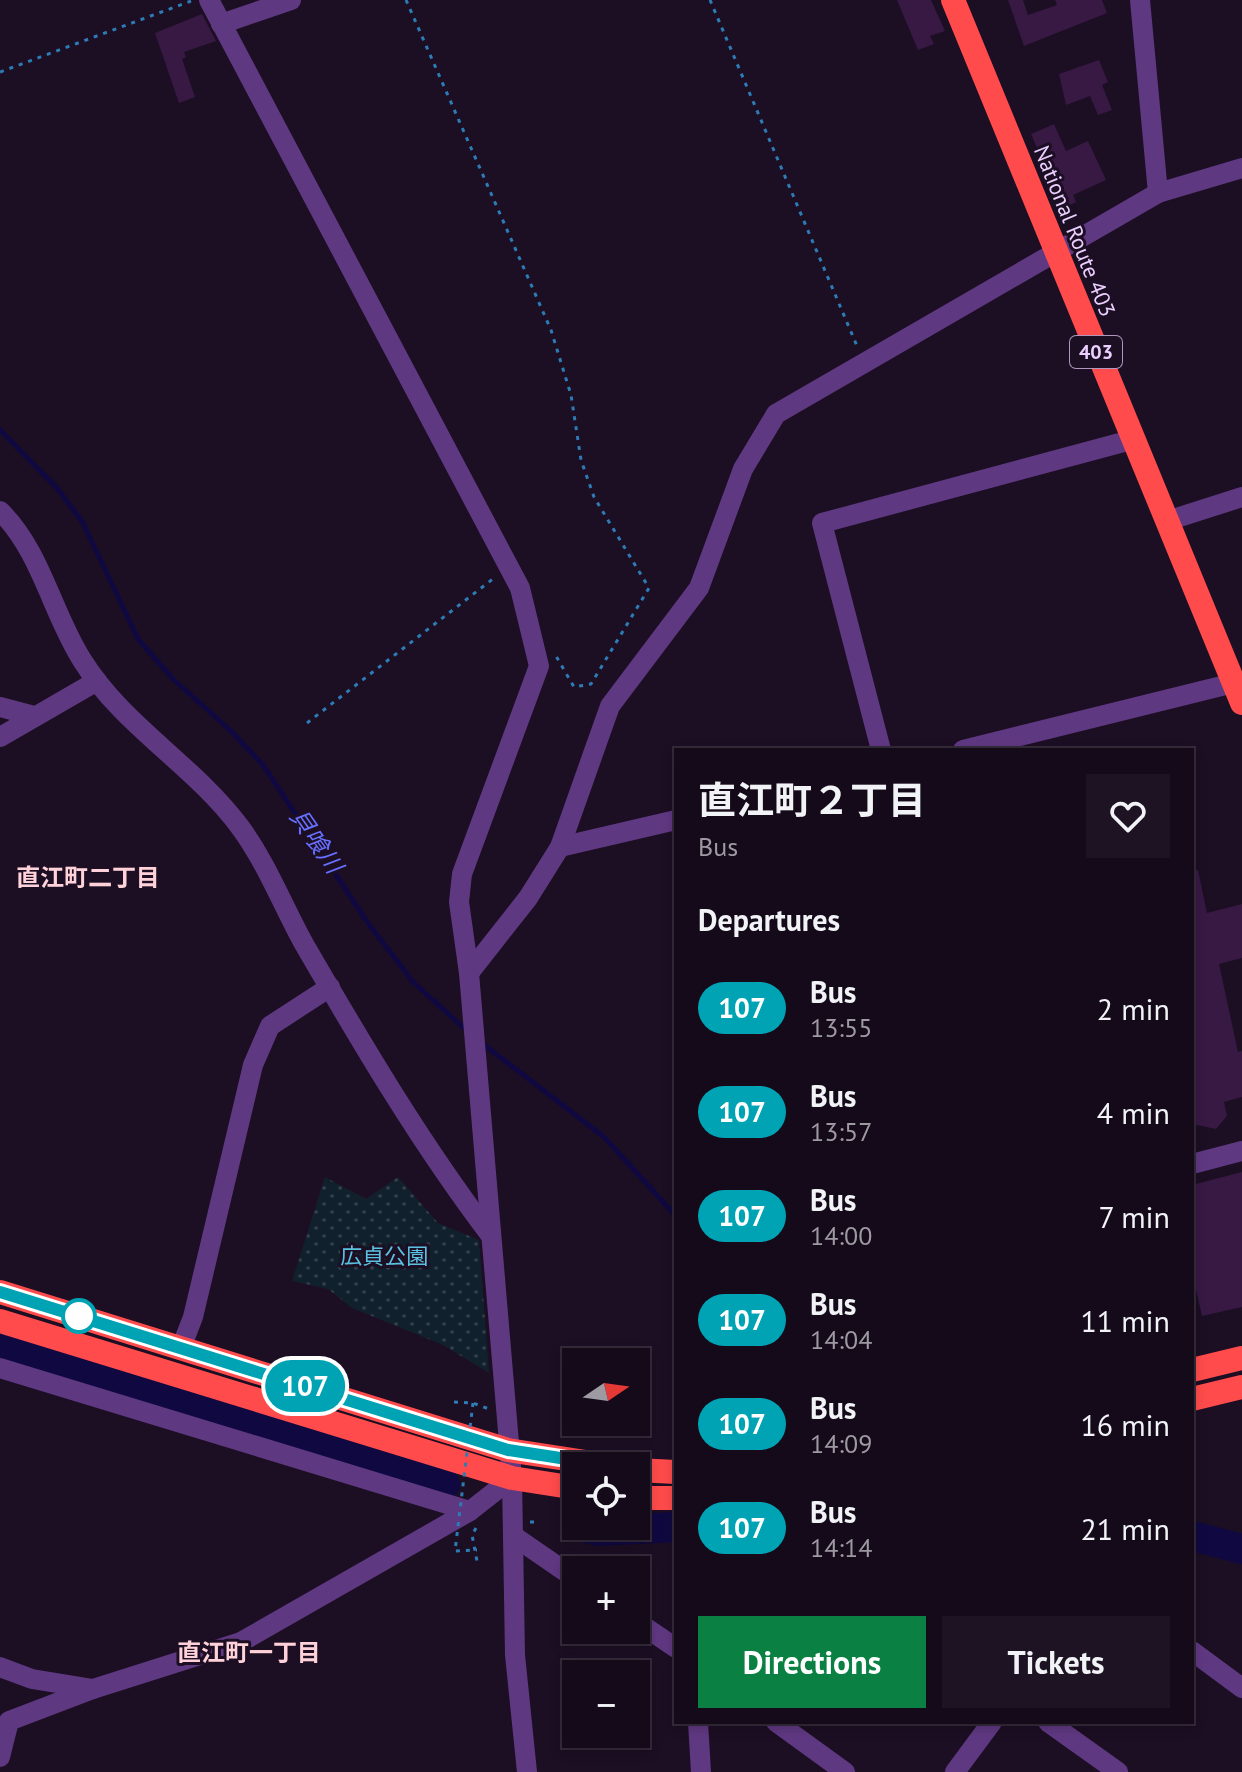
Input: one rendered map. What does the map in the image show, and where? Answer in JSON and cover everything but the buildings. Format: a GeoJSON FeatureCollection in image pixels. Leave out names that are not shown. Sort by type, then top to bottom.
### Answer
{"type":"FeatureCollection","features":[{"type":"Feature","properties":{"kind":"highway","name":"National Route 403"},"geometry":{"type":"LineString","coordinates":[[953,0],[1131,440],[1240,689]]}},
{"type":"Feature","properties":{"kind":"highway"},"geometry":{"type":"LineString","coordinates":[[0,1292],[508,1450],[562,1458]]}},
{"type":"Feature","properties":{"kind":"highway"},"geometry":{"type":"LineString","coordinates":[[0,1321],[512,1478],[562,1486]]}},
{"type":"Feature","properties":{"kind":"highway"},"geometry":{"type":"LineString","coordinates":[[1194,1370],[1242,1358]]}},
{"type":"Feature","properties":{"kind":"highway"},"geometry":{"type":"LineString","coordinates":[[1194,1399],[1242,1387]]}},
{"type":"Feature","properties":{"kind":"highway"},"geometry":{"type":"LineString","coordinates":[[650,1471],[674,1472]]}},
{"type":"Feature","properties":{"kind":"highway"},"geometry":{"type":"LineString","coordinates":[[650,1498],[674,1498]]}},
{"type":"Feature","properties":{"kind":"street"},"geometry":{"type":"LineString","coordinates":[[209,0],[509,566],[529,616],[536,647],[539,666],[527,704],[501,761],[462,874],[459,902],[469,976],[512,1478],[515,1655],[527,1772]]}},
{"type":"Feature","properties":{"kind":"street"},"geometry":{"type":"LineString","coordinates":[[221,24],[291,0]]}},
{"type":"Feature","properties":{"kind":"street"},"geometry":{"type":"LineString","coordinates":[[1140,0],[1158,193]]}},
{"type":"Feature","properties":{"kind":"street"},"geometry":{"type":"LineString","coordinates":[[469,976],[528,898],[560,847],[610,706],[699,588],[743,469],[776,414],[1158,193],[1242,168]]}},
{"type":"Feature","properties":{"kind":"street"},"geometry":{"type":"LineString","coordinates":[[880,748],[822,523],[1131,440]]}},
{"type":"Feature","properties":{"kind":"street"},"geometry":{"type":"LineString","coordinates":[[1167,521],[1242,497]]}},
{"type":"Feature","properties":{"kind":"street"},"geometry":{"type":"LineString","coordinates":[[0,511],[28,550],[81,659],[111,700],[220,802],[243,830],[330,987],[441,1170],[491,1236]]}},
{"type":"Feature","properties":{"kind":"street"},"geometry":{"type":"LineString","coordinates":[[0,737],[97,681]]}},
{"type":"Feature","properties":{"kind":"street"},"geometry":{"type":"LineString","coordinates":[[972,748],[1240,689]]}},
{"type":"Feature","properties":{"kind":"street"},"geometry":{"type":"LineString","coordinates":[[0,707],[34,716]]}},
{"type":"Feature","properties":{"kind":"street"},"geometry":{"type":"LineString","coordinates":[[560,847],[674,820]]}},
{"type":"Feature","properties":{"kind":"street"},"geometry":{"type":"LineString","coordinates":[[181,1348],[193,1317],[253,1065],[270,1026],[330,987]]}},
{"type":"Feature","properties":{"kind":"street"},"geometry":{"type":"LineString","coordinates":[[1194,1163],[1242,1151]]}},
{"type":"Feature","properties":{"kind":"street"},"geometry":{"type":"LineString","coordinates":[[0,1368],[470,1511]]}},
{"type":"Feature","properties":{"kind":"street"},"geometry":{"type":"LineString","coordinates":[[0,1757],[9,1721],[93,1689],[241,1642],[470,1511],[512,1478]]}},
{"type":"Feature","properties":{"kind":"street"},"geometry":{"type":"LineString","coordinates":[[515,1537],[562,1569]]}},
{"type":"Feature","properties":{"kind":"street"},"geometry":{"type":"LineString","coordinates":[[650,1630],[674,1647]]}},
{"type":"Feature","properties":{"kind":"street"},"geometry":{"type":"LineString","coordinates":[[1194,1652],[1242,1688]]}},
{"type":"Feature","properties":{"kind":"street"},"geometry":{"type":"LineString","coordinates":[[0,1667],[32,1679],[93,1689]]}},
{"type":"Feature","properties":{"kind":"street"},"geometry":{"type":"LineString","coordinates":[[698,1724],[701,1772]]}},
{"type":"Feature","properties":{"kind":"street"},"geometry":{"type":"LineString","coordinates":[[779,1724],[845,1772]]}},
{"type":"Feature","properties":{"kind":"street"},"geometry":{"type":"LineString","coordinates":[[955,1772],[991,1724]]}},
{"type":"Feature","properties":{"kind":"street"},"geometry":{"type":"LineString","coordinates":[[1051,1724],[1118,1772]]}},
{"type":"Feature","properties":{"kind":"path"},"geometry":{"type":"LineString","coordinates":[[0,72],[194,0]]}},
{"type":"Feature","properties":{"kind":"path"},"geometry":{"type":"LineString","coordinates":[[406,0],[551,330],[571,395],[581,460],[594,497],[649,588],[591,684],[574,687],[553,651],[536,647]]}},
{"type":"Feature","properties":{"kind":"path"},"geometry":{"type":"LineString","coordinates":[[710,0],[864,362]]}},
{"type":"Feature","properties":{"kind":"path"},"geometry":{"type":"LineString","coordinates":[[307,723],[509,566]]}},
{"type":"Feature","properties":{"kind":"path"},"geometry":{"type":"LineString","coordinates":[[454,1402],[484,1406]]}},
{"type":"Feature","properties":{"kind":"path"},"geometry":{"type":"LineString","coordinates":[[473,1403],[455,1551],[477,1550]]}},
{"type":"Feature","properties":{"kind":"path"},"geometry":{"type":"LineString","coordinates":[[472,1535],[477,1561]]}},
{"type":"Feature","properties":{"kind":"green space","name":"広貞公園"},"geometry":{"type":"Polygon","coordinates":[[[325,1177],[366,1199],[398,1177],[438,1223],[479,1240],[489,1373],[443,1345],[352,1308],[328,1289],[292,1281],[325,1177]]]}},
{"type":"Feature","properties":{"kind":"waterway","name":"貝喰川"},"geometry":{"type":"LineString","coordinates":[[0,430],[57,488],[83,523],[138,639],[173,679],[231,731],[263,765],[368,923],[413,982],[466,1030]]}},
{"type":"Feature","properties":{"kind":"waterway","name":"貝喰川"},"geometry":{"type":"LineString","coordinates":[[483,1044],[604,1137],[674,1214]]}},
{"type":"Feature","properties":{"kind":"waterway"},"geometry":{"type":"LineString","coordinates":[[0,1348],[445,1484]]}},
{"type":"Feature","properties":{"kind":"waterway"},"geometry":{"type":"LineString","coordinates":[[650,1528],[674,1527]]}},
{"type":"Feature","properties":{"kind":"waterway","name":"貝喰川"},"geometry":{"type":"LineString","coordinates":[[1194,1537],[1242,1549]]}},
{"type":"Feature","properties":{"kind":"bus line","name":"107"},"geometry":{"type":"LineString","coordinates":[[0,1292],[508,1450],[562,1458]]}},
{"type":"Feature","properties":{"kind":"district","name":"直江町二丁目"},"geometry":{"type":"Point","coordinates":[88,878]}},
{"type":"Feature","properties":{"kind":"district","name":"直江町一丁目"},"geometry":{"type":"Point","coordinates":[249,1653]}}]}
